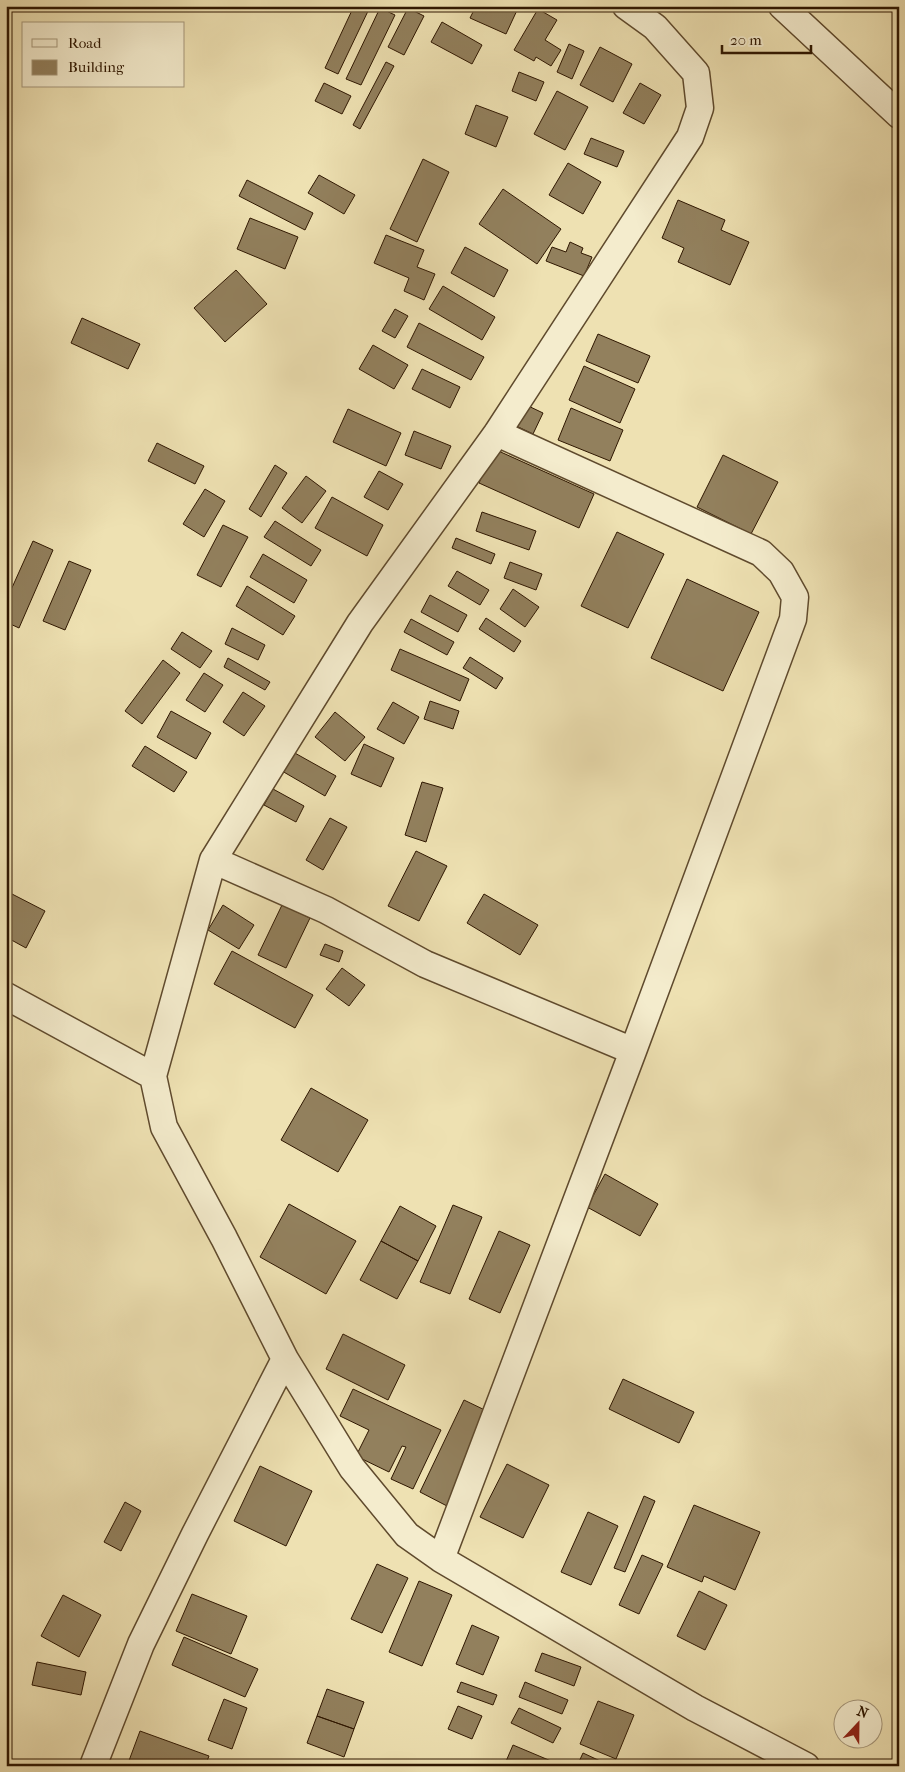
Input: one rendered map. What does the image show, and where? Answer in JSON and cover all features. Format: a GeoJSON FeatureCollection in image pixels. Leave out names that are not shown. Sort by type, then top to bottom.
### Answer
{"type":"FeatureCollection","features":[{"type":"Feature","properties":{"kind":"street"},"geometry":{"type":"LineString","coordinates":[[626,6],[655,28],[696,73],[700,108],[690,137],[497,433],[360,623],[213,860],[153,1076],[164,1127],[224,1238],[285,1359],[352,1468],[407,1535],[441,1559],[696,1708],[806,1766]]}},
{"type":"Feature","properties":{"kind":"street"},"geometry":{"type":"LineString","coordinates":[[782,6],[899,115]]}},
{"type":"Feature","properties":{"kind":"street"},"geometry":{"type":"LineString","coordinates":[[441,1559],[793,620],[795,597],[781,572],[761,553],[497,433]]}},
{"type":"Feature","properties":{"kind":"street"},"geometry":{"type":"LineString","coordinates":[[213,860],[326,910],[425,964],[633,1051]]}},
{"type":"Feature","properties":{"kind":"street"},"geometry":{"type":"LineString","coordinates":[[6,996],[153,1076]]}},
{"type":"Feature","properties":{"kind":"street"},"geometry":{"type":"LineString","coordinates":[[94,1766],[141,1644],[285,1359]]}},
{"type":"Feature","properties":{"kind":"building"},"geometry":{"type":"Polygon","coordinates":[[[354,6],[363,6],[369,9],[338,74],[325,68],[354,6]]]}},
{"type":"Feature","properties":{"kind":"building"},"geometry":{"type":"Polygon","coordinates":[[[476,6],[519,6],[506,34],[470,18],[476,6]]]}},
{"type":"Feature","properties":{"kind":"building"},"geometry":{"type":"Polygon","coordinates":[[[380,8],[395,15],[361,85],[346,79],[380,8]]]}},
{"type":"Feature","properties":{"kind":"building"},"geometry":{"type":"Polygon","coordinates":[[[408,8],[424,16],[404,55],[388,47],[408,8]]]}},
{"type":"Feature","properties":{"kind":"building"},"geometry":{"type":"Polygon","coordinates":[[[538,9],[557,20],[545,40],[561,50],[551,66],[536,57],[534,61],[514,50],[538,9]]]}},
{"type":"Feature","properties":{"kind":"building"},"geometry":{"type":"Polygon","coordinates":[[[442,22],[482,45],[472,64],[431,42],[442,22]]]}},
{"type":"Feature","properties":{"kind":"building"},"geometry":{"type":"Polygon","coordinates":[[[569,44],[584,51],[572,79],[557,72],[569,44]]]}},
{"type":"Feature","properties":{"kind":"building"},"geometry":{"type":"Polygon","coordinates":[[[600,47],[632,64],[613,102],[580,85],[600,47]]]}},
{"type":"Feature","properties":{"kind":"building"},"geometry":{"type":"Polygon","coordinates":[[[386,62],[394,66],[360,129],[353,125],[386,62]]]}},
{"type":"Feature","properties":{"kind":"building"},"geometry":{"type":"Polygon","coordinates":[[[519,72],[544,82],[536,101],[512,91],[519,72]]]}},
{"type":"Feature","properties":{"kind":"building"},"geometry":{"type":"Polygon","coordinates":[[[324,83],[351,96],[342,114],[315,101],[324,83]]]}},
{"type":"Feature","properties":{"kind":"building"},"geometry":{"type":"Polygon","coordinates":[[[640,83],[661,95],[644,124],[623,113],[640,83]]]}},
{"type":"Feature","properties":{"kind":"building"},"geometry":{"type":"Polygon","coordinates":[[[557,91],[588,107],[565,150],[534,134],[557,91]]]}},
{"type":"Feature","properties":{"kind":"building"},"geometry":{"type":"Polygon","coordinates":[[[476,105],[508,117],[496,147],[465,134],[476,105]]]}},
{"type":"Feature","properties":{"kind":"building"},"geometry":{"type":"Polygon","coordinates":[[[591,138],[624,151],[617,167],[584,154],[591,138]]]}},
{"type":"Feature","properties":{"kind":"building"},"geometry":{"type":"Polygon","coordinates":[[[423,159],[449,172],[417,242],[390,229],[423,159]]]}},
{"type":"Feature","properties":{"kind":"building"},"geometry":{"type":"Polygon","coordinates":[[[568,163],[601,182],[583,214],[549,195],[568,163]]]}},
{"type":"Feature","properties":{"kind":"building"},"geometry":{"type":"Polygon","coordinates":[[[319,175],[355,195],[344,214],[308,193],[319,175]]]}},
{"type":"Feature","properties":{"kind":"building"},"geometry":{"type":"Polygon","coordinates":[[[247,180],[313,213],[305,230],[239,196],[247,180]]]}},
{"type":"Feature","properties":{"kind":"building"},"geometry":{"type":"Polygon","coordinates":[[[503,189],[561,229],[537,264],[479,224],[503,189]]]}},
{"type":"Feature","properties":{"kind":"building"},"geometry":{"type":"Polygon","coordinates":[[[678,200],[725,220],[721,230],[749,242],[730,285],[678,262],[684,248],[662,238],[678,200]]]}},
{"type":"Feature","properties":{"kind":"building"},"geometry":{"type":"Polygon","coordinates":[[[250,218],[298,237],[285,269],[237,249],[250,218]]]}},
{"type":"Feature","properties":{"kind":"building"},"geometry":{"type":"Polygon","coordinates":[[[386,235],[424,250],[417,267],[435,274],[424,300],[404,291],[409,278],[374,263],[386,235]]]}},
{"type":"Feature","properties":{"kind":"building"},"geometry":{"type":"Polygon","coordinates":[[[570,242],[583,248],[581,253],[592,257],[584,276],[546,261],[552,247],[566,252],[570,242]]]}},
{"type":"Feature","properties":{"kind":"building"},"geometry":{"type":"Polygon","coordinates":[[[465,247],[508,270],[494,297],[451,273],[465,247]]]}},
{"type":"Feature","properties":{"kind":"building"},"geometry":{"type":"Polygon","coordinates":[[[236,270],[267,304],[225,342],[194,308],[236,270]]]}},
{"type":"Feature","properties":{"kind":"building"},"geometry":{"type":"Polygon","coordinates":[[[443,286],[495,317],[482,340],[429,309],[443,286]]]}},
{"type":"Feature","properties":{"kind":"building"},"geometry":{"type":"Polygon","coordinates":[[[395,309],[408,316],[395,338],[382,331],[395,309]]]}},
{"type":"Feature","properties":{"kind":"building"},"geometry":{"type":"Polygon","coordinates":[[[82,318],[140,344],[128,369],[71,343],[82,318]]]}},
{"type":"Feature","properties":{"kind":"building"},"geometry":{"type":"Polygon","coordinates":[[[419,323],[484,357],[471,380],[407,347],[419,323]]]}},
{"type":"Feature","properties":{"kind":"building"},"geometry":{"type":"Polygon","coordinates":[[[598,334],[650,356],[638,383],[586,361],[598,334]]]}},
{"type":"Feature","properties":{"kind":"building"},"geometry":{"type":"Polygon","coordinates":[[[373,345],[408,365],[394,389],[359,369],[373,345]]]}},
{"type":"Feature","properties":{"kind":"building"},"geometry":{"type":"Polygon","coordinates":[[[584,366],[635,389],[620,423],[569,400],[584,366]]]}},
{"type":"Feature","properties":{"kind":"building"},"geometry":{"type":"Polygon","coordinates":[[[422,369],[460,387],[450,408],[412,389],[422,369]]]}},
{"type":"Feature","properties":{"kind":"building"},"geometry":{"type":"Polygon","coordinates":[[[522,403],[543,413],[533,434],[512,424],[522,403]]]}},
{"type":"Feature","properties":{"kind":"building"},"geometry":{"type":"Polygon","coordinates":[[[571,408],[623,430],[610,461],[558,440],[571,408]]]}},
{"type":"Feature","properties":{"kind":"building"},"geometry":{"type":"Polygon","coordinates":[[[348,409],[401,433],[386,466],[333,442],[348,409]]]}},
{"type":"Feature","properties":{"kind":"building"},"geometry":{"type":"Polygon","coordinates":[[[414,431],[451,446],[441,469],[405,455],[414,431]]]}},
{"type":"Feature","properties":{"kind":"building"},"geometry":{"type":"Polygon","coordinates":[[[157,443],[204,466],[195,484],[148,461],[157,443]]]}},
{"type":"Feature","properties":{"kind":"building"},"geometry":{"type":"Polygon","coordinates":[[[494,449],[594,494],[579,528],[479,483],[494,449]]]}},
{"type":"Feature","properties":{"kind":"building"},"geometry":{"type":"Polygon","coordinates":[[[723,455],[778,482],[751,534],[697,507],[723,455]]]}},
{"type":"Feature","properties":{"kind":"building"},"geometry":{"type":"Polygon","coordinates":[[[275,465],[287,473],[261,517],[249,509],[275,465]]]}},
{"type":"Feature","properties":{"kind":"building"},"geometry":{"type":"Polygon","coordinates":[[[379,471],[403,484],[388,510],[364,497],[379,471]]]}},
{"type":"Feature","properties":{"kind":"building"},"geometry":{"type":"Polygon","coordinates":[[[306,476],[326,491],[302,523],[282,508],[306,476]]]}},
{"type":"Feature","properties":{"kind":"building"},"geometry":{"type":"Polygon","coordinates":[[[205,489],[225,501],[204,537],[183,524],[205,489]]]}},
{"type":"Feature","properties":{"kind":"building"},"geometry":{"type":"Polygon","coordinates":[[[332,497],[383,525],[367,556],[315,528],[332,497]]]}},
{"type":"Feature","properties":{"kind":"building"},"geometry":{"type":"Polygon","coordinates":[[[482,512],[536,531],[529,550],[476,531],[482,512]]]}},
{"type":"Feature","properties":{"kind":"building"},"geometry":{"type":"Polygon","coordinates":[[[275,521],[321,550],[311,566],[264,537],[275,521]]]}},
{"type":"Feature","properties":{"kind":"building"},"geometry":{"type":"Polygon","coordinates":[[[223,525],[248,537],[221,587],[197,575],[223,525]]]}},
{"type":"Feature","properties":{"kind":"building"},"geometry":{"type":"Polygon","coordinates":[[[617,532],[664,554],[628,628],[581,606],[617,532]]]}},
{"type":"Feature","properties":{"kind":"building"},"geometry":{"type":"Polygon","coordinates":[[[456,538],[495,554],[491,564],[452,548],[456,538]]]}},
{"type":"Feature","properties":{"kind":"building"},"geometry":{"type":"Polygon","coordinates":[[[33,541],[53,550],[19,628],[6,622],[6,601],[33,541]]]}},
{"type":"Feature","properties":{"kind":"building"},"geometry":{"type":"Polygon","coordinates":[[[263,554],[307,580],[294,603],[250,577],[263,554]]]}},
{"type":"Feature","properties":{"kind":"building"},"geometry":{"type":"Polygon","coordinates":[[[69,561],[91,570],[65,630],[43,621],[69,561]]]}},
{"type":"Feature","properties":{"kind":"building"},"geometry":{"type":"Polygon","coordinates":[[[510,562],[542,574],[536,590],[504,578],[510,562]]]}},
{"type":"Feature","properties":{"kind":"building"},"geometry":{"type":"Polygon","coordinates":[[[457,571],[489,590],[480,605],[448,586],[457,571]]]}},
{"type":"Feature","properties":{"kind":"building"},"geometry":{"type":"Polygon","coordinates":[[[687,579],[759,612],[723,691],[651,658],[687,579]]]}},
{"type":"Feature","properties":{"kind":"building"},"geometry":{"type":"Polygon","coordinates":[[[247,586],[295,616],[283,635],[236,606],[247,586]]]}},
{"type":"Feature","properties":{"kind":"building"},"geometry":{"type":"Polygon","coordinates":[[[513,589],[539,607],[525,627],[500,609],[513,589]]]}},
{"type":"Feature","properties":{"kind":"building"},"geometry":{"type":"Polygon","coordinates":[[[430,595],[467,615],[458,632],[421,612],[430,595]]]}},
{"type":"Feature","properties":{"kind":"building"},"geometry":{"type":"Polygon","coordinates":[[[486,618],[521,641],[514,652],[479,629],[486,618]]]}},
{"type":"Feature","properties":{"kind":"building"},"geometry":{"type":"Polygon","coordinates":[[[411,619],[454,642],[447,655],[404,632],[411,619]]]}},
{"type":"Feature","properties":{"kind":"building"},"geometry":{"type":"Polygon","coordinates":[[[232,628],[265,645],[258,660],[225,644],[232,628]]]}},
{"type":"Feature","properties":{"kind":"building"},"geometry":{"type":"Polygon","coordinates":[[[182,632],[212,651],[200,668],[171,649],[182,632]]]}},
{"type":"Feature","properties":{"kind":"building"},"geometry":{"type":"Polygon","coordinates":[[[400,649],[469,679],[460,701],[391,670],[400,649]]]}},
{"type":"Feature","properties":{"kind":"building"},"geometry":{"type":"Polygon","coordinates":[[[470,657],[503,678],[496,689],[463,668],[470,657]]]}},
{"type":"Feature","properties":{"kind":"building"},"geometry":{"type":"Polygon","coordinates":[[[228,658],[270,682],[265,690],[224,667],[228,658]]]}},
{"type":"Feature","properties":{"kind":"building"},"geometry":{"type":"Polygon","coordinates":[[[163,660],[180,673],[142,724],[125,711],[163,660]]]}},
{"type":"Feature","properties":{"kind":"building"},"geometry":{"type":"Polygon","coordinates":[[[204,673],[223,685],[205,712],[186,700],[204,673]]]}},
{"type":"Feature","properties":{"kind":"building"},"geometry":{"type":"Polygon","coordinates":[[[243,692],[265,706],[244,736],[223,722],[243,692]]]}},
{"type":"Feature","properties":{"kind":"building"},"geometry":{"type":"Polygon","coordinates":[[[430,701],[459,711],[453,729],[424,719],[430,701]]]}},
{"type":"Feature","properties":{"kind":"building"},"geometry":{"type":"Polygon","coordinates":[[[393,702],[419,717],[404,744],[377,729],[393,702]]]}},
{"type":"Feature","properties":{"kind":"building"},"geometry":{"type":"Polygon","coordinates":[[[171,711],[211,733],[196,759],[157,737],[171,711]]]}},
{"type":"Feature","properties":{"kind":"building"},"geometry":{"type":"Polygon","coordinates":[[[335,712],[365,737],[345,761],[315,737],[335,712]]]}},
{"type":"Feature","properties":{"kind":"building"},"geometry":{"type":"Polygon","coordinates":[[[364,744],[394,758],[381,787],[351,774],[364,744]]]}},
{"type":"Feature","properties":{"kind":"building"},"geometry":{"type":"Polygon","coordinates":[[[145,746],[187,772],[174,792],[132,766],[145,746]]]}},
{"type":"Feature","properties":{"kind":"building"},"geometry":{"type":"Polygon","coordinates":[[[293,752],[336,776],[325,796],[282,771],[293,752]]]}},
{"type":"Feature","properties":{"kind":"building"},"geometry":{"type":"Polygon","coordinates":[[[422,782],[443,788],[426,842],[405,835],[422,782]]]}},
{"type":"Feature","properties":{"kind":"building"},"geometry":{"type":"Polygon","coordinates":[[[273,789],[304,806],[296,822],[264,805],[273,789]]]}},
{"type":"Feature","properties":{"kind":"building"},"geometry":{"type":"Polygon","coordinates":[[[330,818],[347,827],[323,870],[306,860],[330,818]]]}},
{"type":"Feature","properties":{"kind":"building"},"geometry":{"type":"Polygon","coordinates":[[[416,851],[447,866],[419,921],[388,906],[416,851]]]}},
{"type":"Feature","properties":{"kind":"building"},"geometry":{"type":"Polygon","coordinates":[[[12,894],[45,911],[26,948],[6,937],[6,906],[12,894]]]}},
{"type":"Feature","properties":{"kind":"building"},"geometry":{"type":"Polygon","coordinates":[[[484,894],[538,925],[520,955],[467,923],[484,894]]]}},
{"type":"Feature","properties":{"kind":"building"},"geometry":{"type":"Polygon","coordinates":[[[223,905],[254,925],[239,949],[208,930],[223,905]]]}},
{"type":"Feature","properties":{"kind":"building"},"geometry":{"type":"Polygon","coordinates":[[[282,905],[310,918],[286,968],[258,955],[282,905]]]}},
{"type":"Feature","properties":{"kind":"building"},"geometry":{"type":"Polygon","coordinates":[[[325,944],[343,951],[339,962],[320,955],[325,944]]]}},
{"type":"Feature","properties":{"kind":"building"},"geometry":{"type":"Polygon","coordinates":[[[232,951],[313,995],[295,1028],[214,984],[232,951]]]}},
{"type":"Feature","properties":{"kind":"building"},"geometry":{"type":"Polygon","coordinates":[[[342,968],[365,985],[349,1006],[326,989],[342,968]]]}},
{"type":"Feature","properties":{"kind":"building"},"geometry":{"type":"Polygon","coordinates":[[[311,1088],[368,1120],[338,1172],[281,1140],[311,1088]]]}},
{"type":"Feature","properties":{"kind":"building"},"geometry":{"type":"Polygon","coordinates":[[[605,1174],[658,1204],[640,1236],[587,1207],[605,1174]]]}},
{"type":"Feature","properties":{"kind":"building"},"geometry":{"type":"Polygon","coordinates":[[[289,1204],[356,1241],[326,1294],[260,1257],[289,1204]]]}},
{"type":"Feature","properties":{"kind":"building"},"geometry":{"type":"Polygon","coordinates":[[[453,1205],[482,1217],[450,1294],[420,1282],[453,1205]]]}},
{"type":"Feature","properties":{"kind":"building"},"geometry":{"type":"Polygon","coordinates":[[[400,1206],[436,1226],[418,1261],[381,1241],[400,1206]]]}},
{"type":"Feature","properties":{"kind":"building"},"geometry":{"type":"Polygon","coordinates":[[[499,1231],[530,1245],[500,1313],[469,1299],[499,1231]]]}},
{"type":"Feature","properties":{"kind":"building"},"geometry":{"type":"Polygon","coordinates":[[[381,1241],[418,1261],[397,1299],[360,1280],[381,1241]]]}},
{"type":"Feature","properties":{"kind":"building"},"geometry":{"type":"Polygon","coordinates":[[[343,1334],[405,1365],[388,1400],[326,1369],[343,1334]]]}},
{"type":"Feature","properties":{"kind":"building"},"geometry":{"type":"Polygon","coordinates":[[[623,1379],[694,1412],[679,1443],[609,1409],[623,1379]]]}},
{"type":"Feature","properties":{"kind":"building"},"geometry":{"type":"Polygon","coordinates":[[[353,1389],[441,1430],[413,1489],[391,1479],[406,1447],[402,1446],[389,1472],[356,1456],[369,1430],[340,1416],[353,1389]]]}},
{"type":"Feature","properties":{"kind":"building"},"geometry":{"type":"Polygon","coordinates":[[[464,1400],[491,1413],[447,1506],[420,1492],[464,1400]]]}},
{"type":"Feature","properties":{"kind":"building"},"geometry":{"type":"Polygon","coordinates":[[[507,1464],[549,1485],[523,1538],[480,1517],[507,1464]]]}},
{"type":"Feature","properties":{"kind":"building"},"geometry":{"type":"Polygon","coordinates":[[[260,1466],[312,1491],[286,1546],[234,1521],[260,1466]]]}},
{"type":"Feature","properties":{"kind":"building"},"geometry":{"type":"Polygon","coordinates":[[[644,1496],[655,1501],[625,1572],[614,1568],[644,1496]]]}},
{"type":"Feature","properties":{"kind":"building"},"geometry":{"type":"Polygon","coordinates":[[[125,1502],[141,1511],[121,1551],[104,1542],[125,1502]]]}},
{"type":"Feature","properties":{"kind":"building"},"geometry":{"type":"Polygon","coordinates":[[[694,1505],[760,1532],[735,1590],[704,1576],[702,1582],[667,1567],[694,1505]]]}},
{"type":"Feature","properties":{"kind":"building"},"geometry":{"type":"Polygon","coordinates":[[[588,1512],[618,1526],[591,1585],[561,1572],[588,1512]]]}},
{"type":"Feature","properties":{"kind":"building"},"geometry":{"type":"Polygon","coordinates":[[[642,1555],[663,1564],[639,1614],[619,1605],[642,1555]]]}},
{"type":"Feature","properties":{"kind":"building"},"geometry":{"type":"Polygon","coordinates":[[[377,1564],[408,1578],[382,1633],[351,1619],[377,1564]]]}},
{"type":"Feature","properties":{"kind":"building"},"geometry":{"type":"Polygon","coordinates":[[[419,1581],[452,1595],[422,1666],[389,1652],[419,1581]]]}},
{"type":"Feature","properties":{"kind":"building"},"geometry":{"type":"Polygon","coordinates":[[[699,1591],[727,1605],[705,1650],[677,1636],[699,1591]]]}},
{"type":"Feature","properties":{"kind":"building"},"geometry":{"type":"Polygon","coordinates":[[[192,1594],[247,1616],[231,1654],[176,1631],[192,1594]]]}},
{"type":"Feature","properties":{"kind":"building"},"geometry":{"type":"Polygon","coordinates":[[[63,1595],[101,1615],[79,1657],[41,1636],[63,1595]]]}},
{"type":"Feature","properties":{"kind":"building"},"geometry":{"type":"Polygon","coordinates":[[[472,1625],[499,1637],[483,1675],[456,1664],[472,1625]]]}},
{"type":"Feature","properties":{"kind":"building"},"geometry":{"type":"Polygon","coordinates":[[[184,1637],[258,1669],[245,1697],[172,1665],[184,1637]]]}},
{"type":"Feature","properties":{"kind":"building"},"geometry":{"type":"Polygon","coordinates":[[[542,1653],[581,1667],[574,1686],[535,1671],[542,1653]]]}},
{"type":"Feature","properties":{"kind":"building"},"geometry":{"type":"Polygon","coordinates":[[[37,1662],[86,1672],[81,1695],[32,1685],[37,1662]]]}},
{"type":"Feature","properties":{"kind":"building"},"geometry":{"type":"Polygon","coordinates":[[[461,1682],[497,1695],[493,1705],[457,1692],[461,1682]]]}},
{"type":"Feature","properties":{"kind":"building"},"geometry":{"type":"Polygon","coordinates":[[[525,1682],[568,1700],[562,1714],[519,1697],[525,1682]]]}},
{"type":"Feature","properties":{"kind":"building"},"geometry":{"type":"Polygon","coordinates":[[[327,1689],[364,1702],[354,1729],[317,1716],[327,1689]]]}},
{"type":"Feature","properties":{"kind":"building"},"geometry":{"type":"Polygon","coordinates":[[[224,1699],[247,1708],[232,1749],[208,1740],[224,1699]]]}},
{"type":"Feature","properties":{"kind":"building"},"geometry":{"type":"Polygon","coordinates":[[[598,1701],[634,1715],[616,1759],[580,1744],[598,1701]]]}},
{"type":"Feature","properties":{"kind":"building"},"geometry":{"type":"Polygon","coordinates":[[[458,1706],[482,1716],[472,1739],[448,1729],[458,1706]]]}},
{"type":"Feature","properties":{"kind":"building"},"geometry":{"type":"Polygon","coordinates":[[[519,1708],[561,1728],[553,1743],[511,1723],[519,1708]]]}},
{"type":"Feature","properties":{"kind":"building"},"geometry":{"type":"Polygon","coordinates":[[[317,1716],[354,1729],[344,1757],[307,1743],[317,1716]]]}},
{"type":"Feature","properties":{"kind":"building"},"geometry":{"type":"Polygon","coordinates":[[[140,1731],[209,1756],[205,1766],[127,1766],[140,1731]]]}},
{"type":"Feature","properties":{"kind":"building"},"geometry":{"type":"Polygon","coordinates":[[[513,1745],[551,1761],[549,1766],[504,1766],[513,1745]]]}},
{"type":"Feature","properties":{"kind":"building"},"geometry":{"type":"Polygon","coordinates":[[[583,1753],[611,1766],[577,1766],[583,1753]]]}}]}
